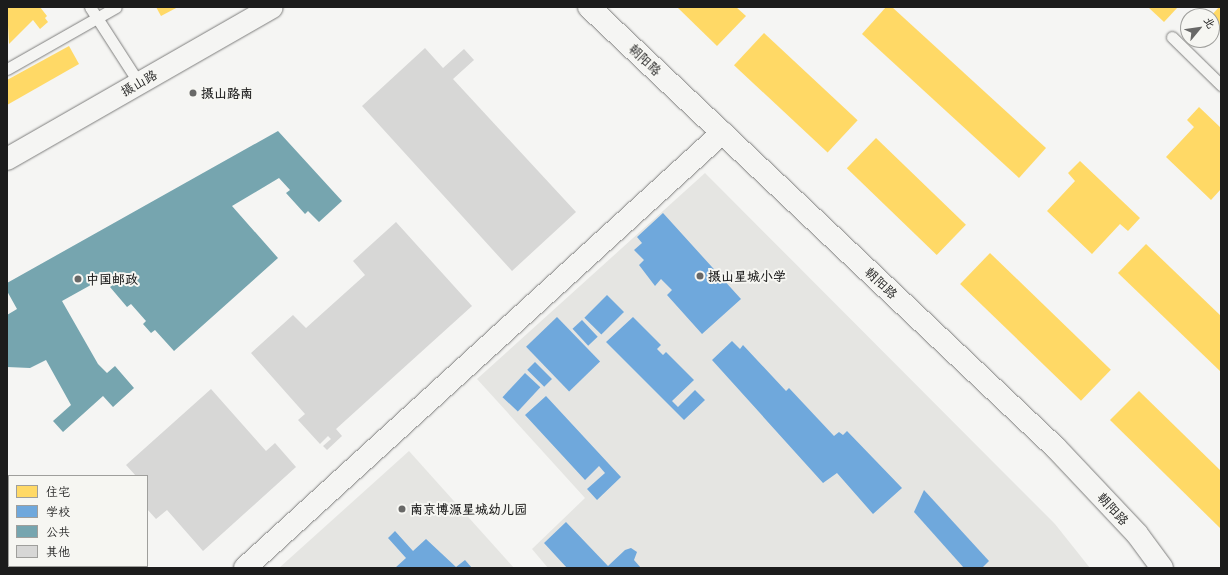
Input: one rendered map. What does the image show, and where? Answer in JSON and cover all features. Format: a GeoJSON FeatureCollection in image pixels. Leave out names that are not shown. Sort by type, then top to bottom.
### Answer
{"type":"FeatureCollection","features":[{"type":"Feature","properties":{"kind":"street","name":"摄山路"},"geometry":{"type":"LineString","coordinates":[[7,159],[272,7]]}},
{"type":"Feature","properties":{"kind":"street","name":"朝阳路"},"geometry":{"type":"LineString","coordinates":[[589,7],[1056,448],[1137,534],[1162,568]]}},
{"type":"Feature","properties":{"kind":"street"},"geometry":{"type":"LineString","coordinates":[[245,568],[722,133]]}},
{"type":"Feature","properties":{"kind":"lane"},"geometry":{"type":"LineString","coordinates":[[90,7],[99,17],[139,83]]}},
{"type":"Feature","properties":{"kind":"lane"},"geometry":{"type":"LineString","coordinates":[[7,69],[116,7]]}},
{"type":"Feature","properties":{"kind":"lane"},"geometry":{"type":"LineString","coordinates":[[1172,37],[1221,85]]}},
{"type":"Feature","properties":{"kind":"shaded area","name":"摄山星城小学"},"geometry":{"type":"Polygon","coordinates":[[[705,173],[1055,524],[1090,568],[548,568],[532,549],[585,498],[477,379],[705,173]]]}},
{"type":"Feature","properties":{"kind":"shaded area","name":"南京博源星城幼儿园"},"geometry":{"type":"Polygon","coordinates":[[[409,451],[514,568],[279,568],[409,451]]]}},
{"type":"Feature","properties":{"kind":"shaded area"},"geometry":{"type":"Polygon","coordinates":[[[7,547],[8,567],[51,568],[7,568],[7,547]]]}},
{"type":"Feature","properties":{"kind":"building: 住宅"},"geometry":{"type":"Polygon","coordinates":[[[7,7],[40,7],[47,16],[45,18],[48,22],[40,29],[33,20],[9,44],[7,7]]]}},
{"type":"Feature","properties":{"kind":"building: 住宅"},"geometry":{"type":"Polygon","coordinates":[[[156,7],[178,7],[161,16],[156,7]]]}},
{"type":"Feature","properties":{"kind":"building: 住宅"},"geometry":{"type":"Polygon","coordinates":[[[677,7],[736,7],[746,16],[717,46],[677,7]]]}},
{"type":"Feature","properties":{"kind":"building: 住宅"},"geometry":{"type":"Polygon","coordinates":[[[886,7],[892,7],[1046,148],[1019,178],[862,34],[886,7]]]}},
{"type":"Feature","properties":{"kind":"building: 住宅"},"geometry":{"type":"Polygon","coordinates":[[[1148,7],[1178,7],[1164,22],[1148,7]]]}},
{"type":"Feature","properties":{"kind":"building: 住宅"},"geometry":{"type":"Polygon","coordinates":[[[1221,7],[1221,31],[1220,8],[1218,8],[1221,7]]]}},
{"type":"Feature","properties":{"kind":"building: 住宅"},"geometry":{"type":"Polygon","coordinates":[[[764,33],[858,120],[828,152],[734,65],[764,33]]]}},
{"type":"Feature","properties":{"kind":"building: 住宅"},"geometry":{"type":"Polygon","coordinates":[[[69,46],[79,64],[7,105],[7,80],[69,46]]]}},
{"type":"Feature","properties":{"kind":"building: 住宅"},"geometry":{"type":"Polygon","coordinates":[[[1199,107],[1221,128],[1221,189],[1211,200],[1166,157],[1194,127],[1187,120],[1199,107]]]}},
{"type":"Feature","properties":{"kind":"building: 住宅"},"geometry":{"type":"Polygon","coordinates":[[[876,138],[966,225],[937,255],[847,168],[876,138]]]}},
{"type":"Feature","properties":{"kind":"building: 住宅"},"geometry":{"type":"Polygon","coordinates":[[[1080,161],[1140,218],[1128,231],[1120,224],[1092,254],[1047,211],[1075,181],[1068,173],[1080,161]]]}},
{"type":"Feature","properties":{"kind":"building: 住宅"},"geometry":{"type":"Polygon","coordinates":[[[1146,244],[1221,316],[1221,372],[1118,273],[1146,244]]]}},
{"type":"Feature","properties":{"kind":"building: 住宅"},"geometry":{"type":"Polygon","coordinates":[[[990,253],[1111,370],[1081,401],[960,284],[990,253]]]}},
{"type":"Feature","properties":{"kind":"building: 住宅"},"geometry":{"type":"Polygon","coordinates":[[[1139,391],[1221,471],[1221,529],[1110,420],[1139,391]]]}},
{"type":"Feature","properties":{"kind":"building: 学校"},"geometry":{"type":"Polygon","coordinates":[[[663,213],[741,299],[702,334],[667,295],[672,290],[661,279],[655,286],[639,265],[644,260],[634,250],[642,243],[637,237],[663,213]]]}},
{"type":"Feature","properties":{"kind":"building: 学校"},"geometry":{"type":"Polygon","coordinates":[[[607,295],[624,312],[601,335],[584,318],[607,295]]]}},
{"type":"Feature","properties":{"kind":"building: 学校"},"geometry":{"type":"Polygon","coordinates":[[[557,317],[600,362],[569,391],[526,347],[557,317]]]}},
{"type":"Feature","properties":{"kind":"building: 学校"},"geometry":{"type":"Polygon","coordinates":[[[633,317],[661,345],[657,349],[663,355],[666,352],[694,380],[672,401],[678,407],[695,390],[705,400],[684,420],[606,342],[633,317]]]}},
{"type":"Feature","properties":{"kind":"building: 学校"},"geometry":{"type":"Polygon","coordinates":[[[582,320],[598,337],[588,346],[572,329],[582,320]]]}},
{"type":"Feature","properties":{"kind":"building: 学校"},"geometry":{"type":"Polygon","coordinates":[[[732,341],[740,349],[743,345],[786,391],[789,388],[834,436],[839,432],[843,435],[847,431],[902,488],[873,514],[837,473],[823,483],[712,360],[732,341]]]}},
{"type":"Feature","properties":{"kind":"building: 学校"},"geometry":{"type":"Polygon","coordinates":[[[535,362],[552,379],[544,387],[527,370],[535,362]]]}},
{"type":"Feature","properties":{"kind":"building: 学校"},"geometry":{"type":"Polygon","coordinates":[[[525,373],[540,387],[518,411],[502,397],[525,373]]]}},
{"type":"Feature","properties":{"kind":"building: 学校"},"geometry":{"type":"Polygon","coordinates":[[[546,396],[621,477],[597,500],[587,489],[605,473],[599,466],[585,480],[525,415],[546,396]]]}},
{"type":"Feature","properties":{"kind":"building: 学校"},"geometry":{"type":"Polygon","coordinates":[[[924,490],[989,561],[982,568],[964,568],[914,512],[924,490]]]}},
{"type":"Feature","properties":{"kind":"building: 学校"},"geometry":{"type":"Polygon","coordinates":[[[566,522],[608,566],[625,550],[631,548],[637,552],[634,560],[641,568],[567,568],[544,543],[566,522]]]}},
{"type":"Feature","properties":{"kind":"building: 学校"},"geometry":{"type":"Polygon","coordinates":[[[395,531],[413,551],[426,539],[456,567],[465,560],[472,568],[395,568],[406,558],[388,538],[395,531]]]}},
{"type":"Feature","properties":{"kind":"building: 公共"},"geometry":{"type":"Polygon","coordinates":[[[278,131],[342,201],[319,222],[308,211],[305,214],[286,193],[290,190],[279,178],[232,206],[278,258],[174,351],[155,330],[151,333],[143,324],[146,321],[131,304],[127,307],[110,287],[114,284],[107,276],[62,301],[98,364],[107,373],[115,366],[134,388],[113,407],[103,396],[63,432],[53,421],[71,405],[46,360],[30,368],[7,367],[7,315],[17,309],[7,291],[7,283],[278,131]]]}},
{"type":"Feature","properties":{"kind":"building: 其他"},"geometry":{"type":"Polygon","coordinates":[[[425,48],[443,68],[464,49],[474,60],[453,79],[576,212],[512,271],[362,106],[425,48]]]}},
{"type":"Feature","properties":{"kind":"building: 其他"},"geometry":{"type":"Polygon","coordinates":[[[396,222],[472,306],[336,429],[342,436],[327,450],[323,446],[331,439],[328,436],[320,444],[298,420],[305,414],[251,353],[293,315],[306,328],[365,275],[353,261],[396,222]]]}},
{"type":"Feature","properties":{"kind":"building: 其他"},"geometry":{"type":"Polygon","coordinates":[[[211,389],[266,451],[275,443],[296,467],[203,551],[167,510],[156,519],[148,510],[148,475],[135,475],[126,465],[211,389]]]}},
{"type":"Feature","properties":{"kind":"place","name":"摄山路南"},"geometry":{"type":"Point","coordinates":[193,93]}},
{"type":"Feature","properties":{"kind":"place","name":"摄山星城小学"},"geometry":{"type":"Point","coordinates":[700,276]}},
{"type":"Feature","properties":{"kind":"place","name":"中国邮政"},"geometry":{"type":"Point","coordinates":[78,279]}},
{"type":"Feature","properties":{"kind":"place","name":"南京博源星城幼儿园"},"geometry":{"type":"Point","coordinates":[402,509]}}]}
